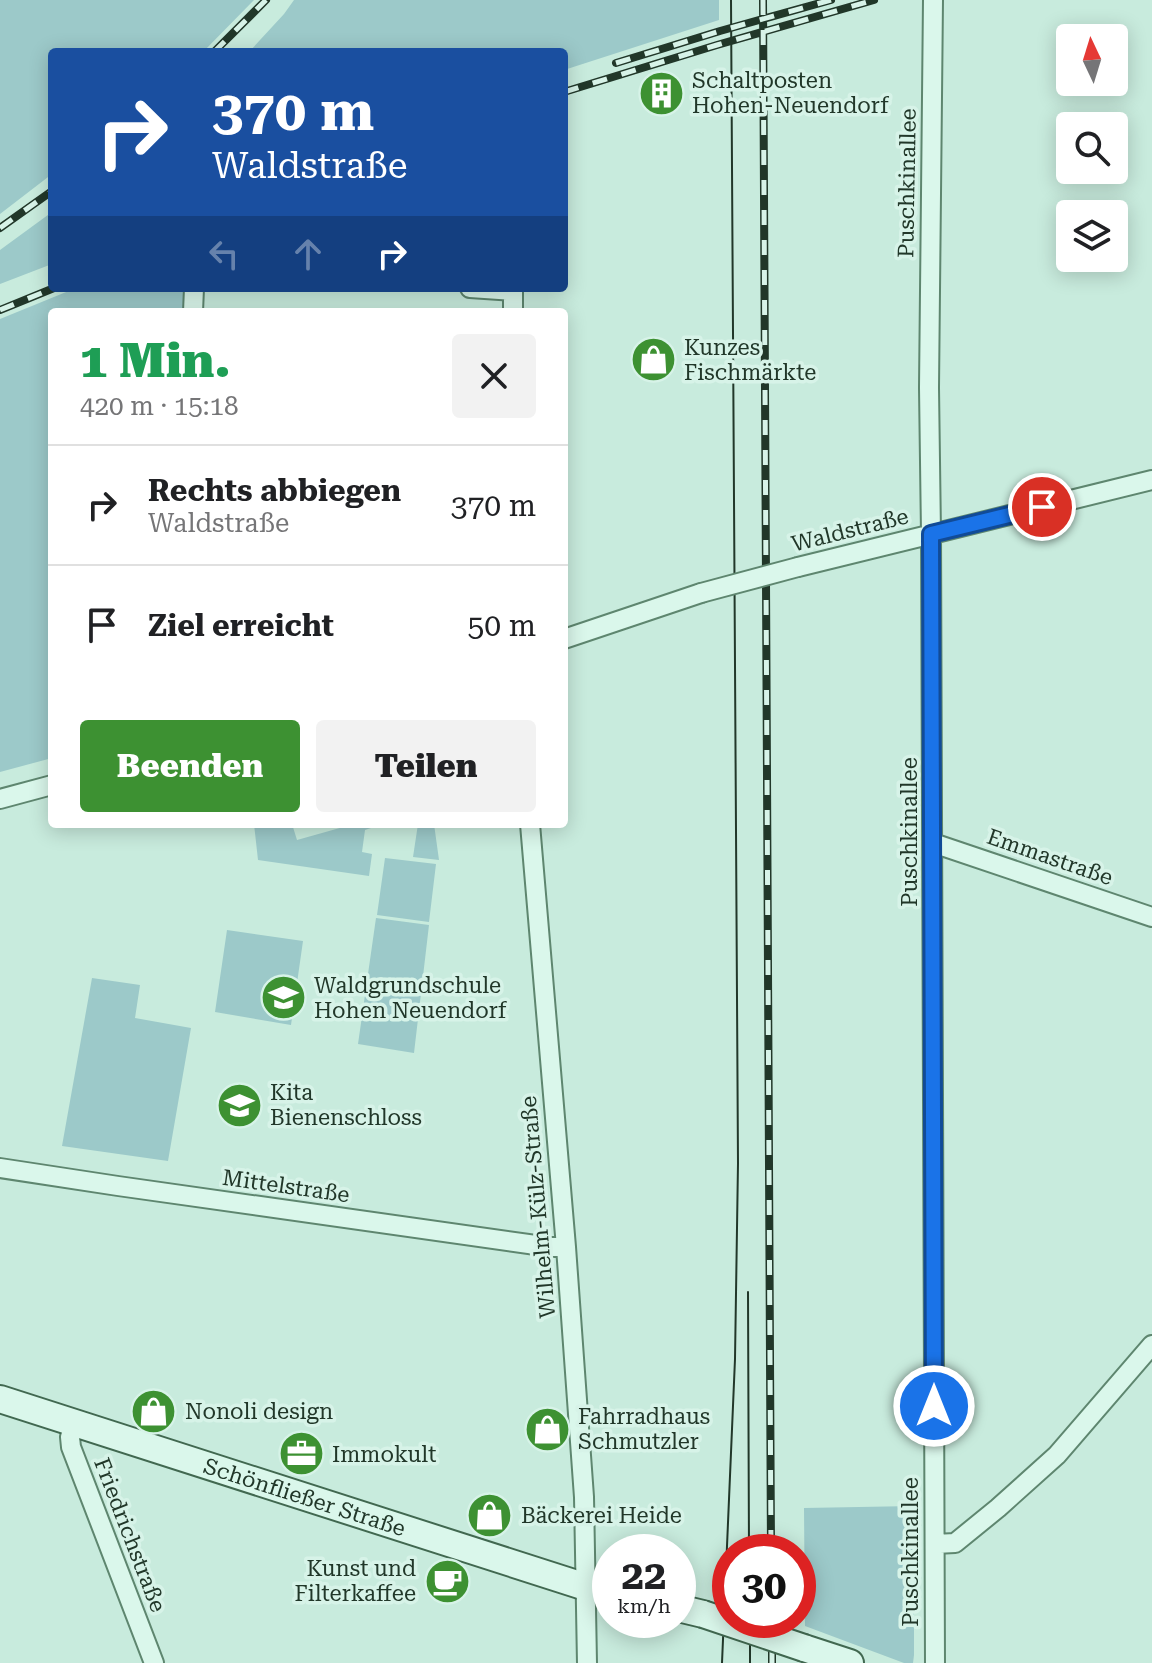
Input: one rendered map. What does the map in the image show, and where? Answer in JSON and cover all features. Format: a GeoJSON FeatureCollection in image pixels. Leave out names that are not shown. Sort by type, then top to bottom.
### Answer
{"type":"FeatureCollection","features":[{"type":"Feature","properties":{"kind":"main road","name":"Schönfließer Straße"},"geometry":{"type":"LineString","coordinates":[[0,1399],[592,1588]]}},
{"type":"Feature","properties":{"kind":"main road"},"geometry":{"type":"LineString","coordinates":[[696,1613],[850,1663]]}},
{"type":"Feature","properties":{"kind":"street","name":"Puschkinallee"},"geometry":{"type":"LineString","coordinates":[[933,0],[929,388],[935,1663]]}},
{"type":"Feature","properties":{"kind":"street","name":"Waldstraße"},"geometry":{"type":"LineString","coordinates":[[568,638],[701,593],[1152,480]]}},
{"type":"Feature","properties":{"kind":"street"},"geometry":{"type":"LineString","coordinates":[[0,799],[48,786]]}},
{"type":"Feature","properties":{"kind":"street","name":"Wilhelm-Külz-Straße"},"geometry":{"type":"LineString","coordinates":[[530,828],[584,1497],[592,1550]]}},
{"type":"Feature","properties":{"kind":"street","name":"Emmastraße"},"geometry":{"type":"LineString","coordinates":[[933,843],[1152,917]]}},
{"type":"Feature","properties":{"kind":"street","name":"Mittelstraße"},"geometry":{"type":"LineString","coordinates":[[0,1168],[489,1239],[566,1247]]}},
{"type":"Feature","properties":{"kind":"street"},"geometry":{"type":"LineString","coordinates":[[935,1544],[955,1543],[1057,1455],[1152,1345]]}},
{"type":"Feature","properties":{"kind":"street","name":"Friedrichstraße"},"geometry":{"type":"LineString","coordinates":[[74,1423],[71,1447],[154,1663]]}},
{"type":"Feature","properties":{"kind":"street","name":"Wilhelm-Külz-Straße"},"geometry":{"type":"LineString","coordinates":[[587,1663],[592,1630]]}},
{"type":"Feature","properties":{"kind":"shaded area"},"geometry":{"type":"Polygon","coordinates":[[[0,0],[254,0],[207,48],[48,48],[48,177],[0,214],[0,0]]]}},
{"type":"Feature","properties":{"kind":"shaded area"},"geometry":{"type":"Polygon","coordinates":[[[294,0],[719,0],[719,20],[568,69],[568,48],[253,48],[294,0]]]}},
{"type":"Feature","properties":{"kind":"shaded area"},"geometry":{"type":"Polygon","coordinates":[[[48,215],[48,266],[0,284],[0,250],[48,215]]]}},
{"type":"Feature","properties":{"kind":"shaded area"},"geometry":{"type":"Polygon","coordinates":[[[66,292],[193,292],[192,308],[48,308],[48,759],[0,772],[0,319],[66,292]]]}},
{"type":"Feature","properties":{"kind":"shaded area"},"geometry":{"type":"Polygon","coordinates":[[[254,828],[293,828],[297,840],[340,828],[371,828],[365,830],[362,852],[372,854],[369,876],[258,860],[254,828]]]}},
{"type":"Feature","properties":{"kind":"shaded area"},"geometry":{"type":"Polygon","coordinates":[[[417,828],[435,828],[439,860],[413,857],[417,828]]]}},
{"type":"Feature","properties":{"kind":"shaded area"},"geometry":{"type":"Polygon","coordinates":[[[385,858],[436,864],[429,922],[377,915],[385,858]]]}},
{"type":"Feature","properties":{"kind":"shaded area"},"geometry":{"type":"Polygon","coordinates":[[[376,918],[429,925],[414,1053],[358,1044],[376,918]]]}},
{"type":"Feature","properties":{"kind":"shaded area"},"geometry":{"type":"Polygon","coordinates":[[[227,930],[303,941],[291,1025],[215,1012],[227,930]]]}},
{"type":"Feature","properties":{"kind":"shaded area"},"geometry":{"type":"Polygon","coordinates":[[[92,978],[140,985],[135,1018],[191,1028],[168,1161],[62,1146],[92,978]]]}},
{"type":"Feature","properties":{"kind":"shaded area"},"geometry":{"type":"Polygon","coordinates":[[[914,1506],[913,1663],[904,1663],[816,1630],[816,1534],[804,1534],[804,1508],[914,1506]]]}},
{"type":"Feature","properties":{"kind":"tram line"},"geometry":{"type":"LineString","coordinates":[[722,1663],[735,1359],[738,1163],[731,0]]}},
{"type":"Feature","properties":{"kind":"tram line"},"geometry":{"type":"LineString","coordinates":[[748,1292],[749,1534]]}},
{"type":"Feature","properties":{"kind":"tram line"},"geometry":{"type":"LineString","coordinates":[[750,1638],[750,1663]]}},
{"type":"Feature","properties":{"kind":"railway"},"geometry":{"type":"LineString","coordinates":[[218,48],[266,0]]}},
{"type":"Feature","properties":{"kind":"railway"},"geometry":{"type":"LineString","coordinates":[[763,0],[771,1534]]}},
{"type":"Feature","properties":{"kind":"railway"},"geometry":{"type":"LineString","coordinates":[[616,63],[831,0]]}},
{"type":"Feature","properties":{"kind":"railway"},"geometry":{"type":"LineString","coordinates":[[568,91],[874,0]]}},
{"type":"Feature","properties":{"kind":"railway"},"geometry":{"type":"LineString","coordinates":[[0,228],[48,194]]}},
{"type":"Feature","properties":{"kind":"railway"},"geometry":{"type":"LineString","coordinates":[[0,310],[48,290]]}},
{"type":"Feature","properties":{"kind":"railway"},"geometry":{"type":"LineString","coordinates":[[772,1638],[772,1663]]}},
{"type":"Feature","properties":{"kind":"place","name":"Schaltposten Hohen-Neuendorf"},"geometry":{"type":"Point","coordinates":[661,93]}},
{"type":"Feature","properties":{"kind":"place","name":"Kunzes Fischmärkte"},"geometry":{"type":"Point","coordinates":[653,360]}},
{"type":"Feature","properties":{"kind":"place","name":"Waldgrundschule Hohen Neuendorf"},"geometry":{"type":"Point","coordinates":[283,998]}},
{"type":"Feature","properties":{"kind":"place","name":"Kita Bienenschloss"},"geometry":{"type":"Point","coordinates":[239,1105]}},
{"type":"Feature","properties":{"kind":"place","name":"Nonoli design"},"geometry":{"type":"Point","coordinates":[154,1411]}},
{"type":"Feature","properties":{"kind":"place","name":"Fahrradhaus Schmutzler"},"geometry":{"type":"Point","coordinates":[547,1429]}},
{"type":"Feature","properties":{"kind":"place","name":"Immokult"},"geometry":{"type":"Point","coordinates":[301,1454]}},
{"type":"Feature","properties":{"kind":"place","name":"Bäckerei Heide"},"geometry":{"type":"Point","coordinates":[490,1515]}},
{"type":"Feature","properties":{"kind":"place","name":"Kunst und Filterkaffee"},"geometry":{"type":"Point","coordinates":[447,1581]}},
{"type":"Feature","properties":{"kind":"route"},"geometry":{"type":"LineString","coordinates":[[934,1406],[931,534],[1042,507]]}}]}
